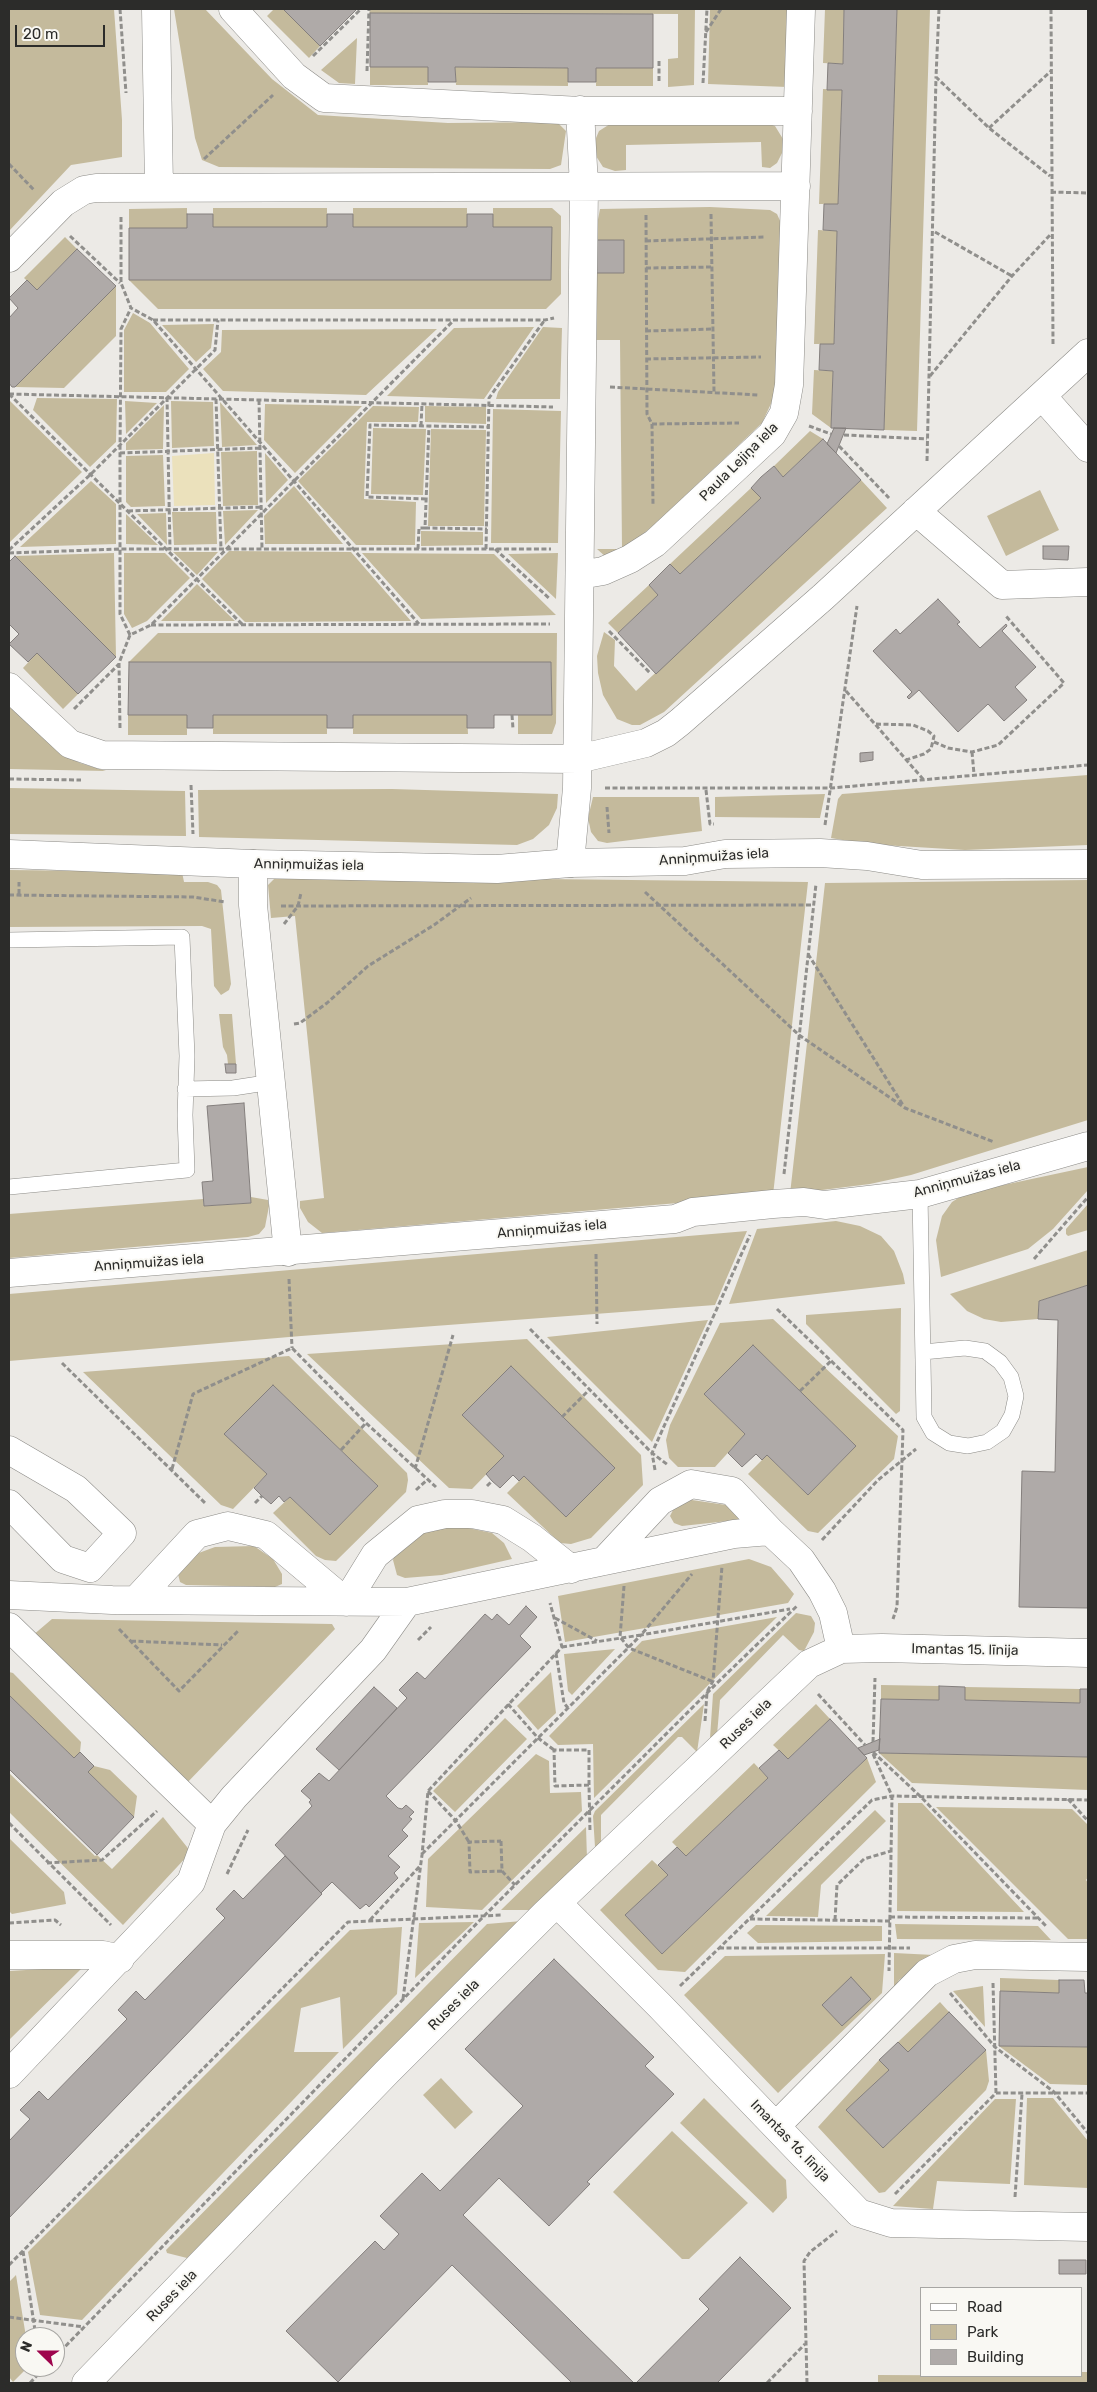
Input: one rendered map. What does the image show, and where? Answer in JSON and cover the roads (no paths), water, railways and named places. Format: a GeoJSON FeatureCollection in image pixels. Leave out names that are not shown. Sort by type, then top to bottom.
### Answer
{"type":"FeatureCollection","features":[{"type":"Feature","properties":{"kind":"street"},"geometry":{"type":"LineString","coordinates":[[156,9],[167,188]]}},
{"type":"Feature","properties":{"kind":"street"},"geometry":{"type":"LineString","coordinates":[[233,9],[294,76],[324,98],[580,110],[798,111]]}},
{"type":"Feature","properties":{"kind":"street","name":"Paula Lejiņa iela"},"geometry":{"type":"LineString","coordinates":[[580,575],[603,571],[630,559],[655,544],[772,434],[784,413],[788,395],[790,356],[801,9]]}},
{"type":"Feature","properties":{"kind":"street"},"geometry":{"type":"LineString","coordinates":[[570,863],[578,759],[584,186],[580,110]]}},
{"type":"Feature","properties":{"kind":"street"},"geometry":{"type":"LineString","coordinates":[[9,258],[72,196],[84,190],[96,188],[796,186]]}},
{"type":"Feature","properties":{"kind":"street"},"geometry":{"type":"LineString","coordinates":[[9,686],[70,744],[102,754],[578,759],[646,743],[666,733],[857,566],[1088,353]]}},
{"type":"Feature","properties":{"kind":"street"},"geometry":{"type":"LineString","coordinates":[[1042,396],[1088,448]]}},
{"type":"Feature","properties":{"kind":"street"},"geometry":{"type":"LineString","coordinates":[[912,515],[1002,585],[1088,582]]}},
{"type":"Feature","properties":{"kind":"street","name":"Anniņmuižas iela"},"geometry":{"type":"LineString","coordinates":[[9,854],[308,866],[497,869],[570,863],[685,861],[725,854],[820,853],[867,856],[922,865],[1088,864]]}},
{"type":"Feature","properties":{"kind":"street"},"geometry":{"type":"LineString","coordinates":[[253,864],[253,905],[288,1252]]}},
{"type":"Feature","properties":{"kind":"street","name":"Anniņmuižas iela"},"geometry":{"type":"LineString","coordinates":[[9,1273],[288,1252],[675,1219],[693,1212],[804,1202],[826,1205],[920,1194],[1088,1146]]}},
{"type":"Feature","properties":{"kind":"street"},"geometry":{"type":"LineString","coordinates":[[9,1450],[76,1489],[122,1533],[90,1568],[63,1559],[9,1504]]}},
{"type":"Feature","properties":{"kind":"street"},"geometry":{"type":"LineString","coordinates":[[604,1560],[660,1501],[691,1484],[732,1491],[801,1560],[822,1591],[833,1613],[841,1649]]}},
{"type":"Feature","properties":{"kind":"street"},"geometry":{"type":"LineString","coordinates":[[346,1602],[374,1555],[418,1520],[446,1514],[472,1514],[503,1520],[532,1538],[571,1569]]}},
{"type":"Feature","properties":{"kind":"street"},"geometry":{"type":"LineString","coordinates":[[136,1600],[197,1534],[228,1526],[266,1535],[346,1602]]}},
{"type":"Feature","properties":{"kind":"street"},"geometry":{"type":"LineString","coordinates":[[9,1595],[136,1600],[407,1602],[734,1534],[770,1531]]}},
{"type":"Feature","properties":{"kind":"street"},"geometry":{"type":"LineString","coordinates":[[9,2074],[126,1953],[191,1882],[212,1824],[234,1797],[372,1650],[407,1602]]}},
{"type":"Feature","properties":{"kind":"street"},"geometry":{"type":"LineString","coordinates":[[9,1627],[212,1824]]}},
{"type":"Feature","properties":{"kind":"street","name":"Imantas 15. līnija"},"geometry":{"type":"LineString","coordinates":[[841,1649],[882,1648],[1088,1653]]}},
{"type":"Feature","properties":{"kind":"street","name":"Ruses iela"},"geometry":{"type":"LineString","coordinates":[[86,2383],[386,2073],[558,1904],[809,1664],[841,1649]]}},
{"type":"Feature","properties":{"kind":"street","name":"Imantas 16. līnija"},"geometry":{"type":"LineString","coordinates":[[558,1904],[660,2006],[859,2213],[891,2224],[1088,2227]]}},
{"type":"Feature","properties":{"kind":"street"},"geometry":{"type":"LineString","coordinates":[[9,1955],[126,1953]]}},
{"type":"Feature","properties":{"kind":"street"},"geometry":{"type":"LineString","coordinates":[[776,2126],[927,1973],[954,1959],[975,1956],[1088,1957]]}},
{"type":"Feature","properties":{"kind":"lane"},"geometry":{"type":"LineString","coordinates":[[9,940],[182,937],[187,1056],[187,1170],[9,1187]]}},
{"type":"Feature","properties":{"kind":"lane"},"geometry":{"type":"LineString","coordinates":[[186,1089],[234,1088],[272,1082]]}},
{"type":"Feature","properties":{"kind":"lane"},"geometry":{"type":"LineString","coordinates":[[920,1194],[924,1417],[933,1433],[949,1443],[968,1446],[987,1442],[1003,1431],[1012,1414],[1016,1396],[1011,1377],[1000,1362],[984,1351],[965,1348],[923,1352]]}}]}
